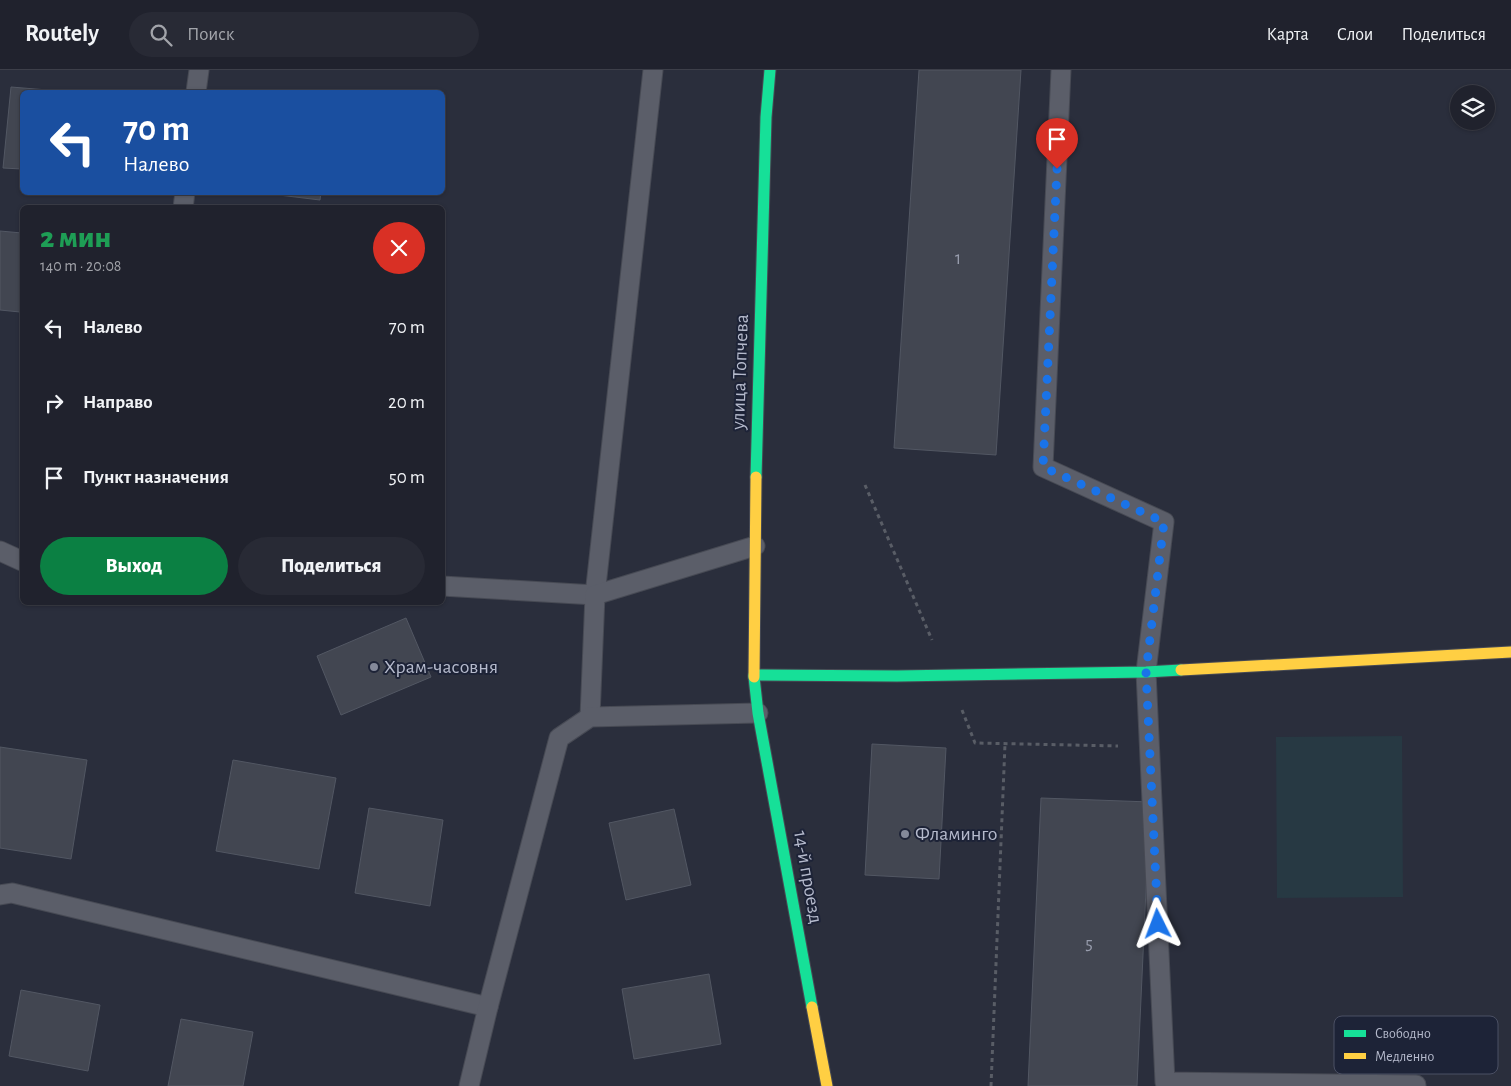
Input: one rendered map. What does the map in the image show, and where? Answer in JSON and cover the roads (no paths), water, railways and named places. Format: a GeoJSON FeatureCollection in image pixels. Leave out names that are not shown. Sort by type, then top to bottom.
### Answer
{"type":"FeatureCollection","features":[{"type":"Feature","properties":{"kind":"street","name":"улица Топчева"},"geometry":{"type":"LineString","coordinates":[[754,675],[755,546],[766,116],[770,70]]}},
{"type":"Feature","properties":{"kind":"street"},"geometry":{"type":"LineString","coordinates":[[754,675],[897,676],[1146,672],[1511,652]]}},
{"type":"Feature","properties":{"kind":"street","name":"14-й проезд"},"geometry":{"type":"LineString","coordinates":[[754,675],[758,713],[827,1086]]}},
{"type":"Feature","properties":{"kind":"lane"},"geometry":{"type":"LineString","coordinates":[[196,90],[199,70]]}},
{"type":"Feature","properties":{"kind":"lane"},"geometry":{"type":"LineString","coordinates":[[590,717],[596,595],[653,70]]}},
{"type":"Feature","properties":{"kind":"lane"},"geometry":{"type":"LineString","coordinates":[[1061,70],[1043,467],[1164,522],[1146,672],[1165,1082],[1416,1086]]}},
{"type":"Feature","properties":{"kind":"lane"},"geometry":{"type":"LineString","coordinates":[[445,586],[596,595],[755,546]]}},
{"type":"Feature","properties":{"kind":"lane"},"geometry":{"type":"LineString","coordinates":[[0,551],[20,560]]}},
{"type":"Feature","properties":{"kind":"lane"},"geometry":{"type":"LineString","coordinates":[[469,1086],[559,738],[590,717],[758,713]]}},
{"type":"Feature","properties":{"kind":"lane"},"geometry":{"type":"LineString","coordinates":[[0,896],[12,894],[488,1007]]}},
{"type":"Feature","properties":{"kind":"place","name":"Храм-часовня"},"geometry":{"type":"Point","coordinates":[374,667]}},
{"type":"Feature","properties":{"kind":"place","name":"Фламинго"},"geometry":{"type":"Point","coordinates":[905,834]}}]}
